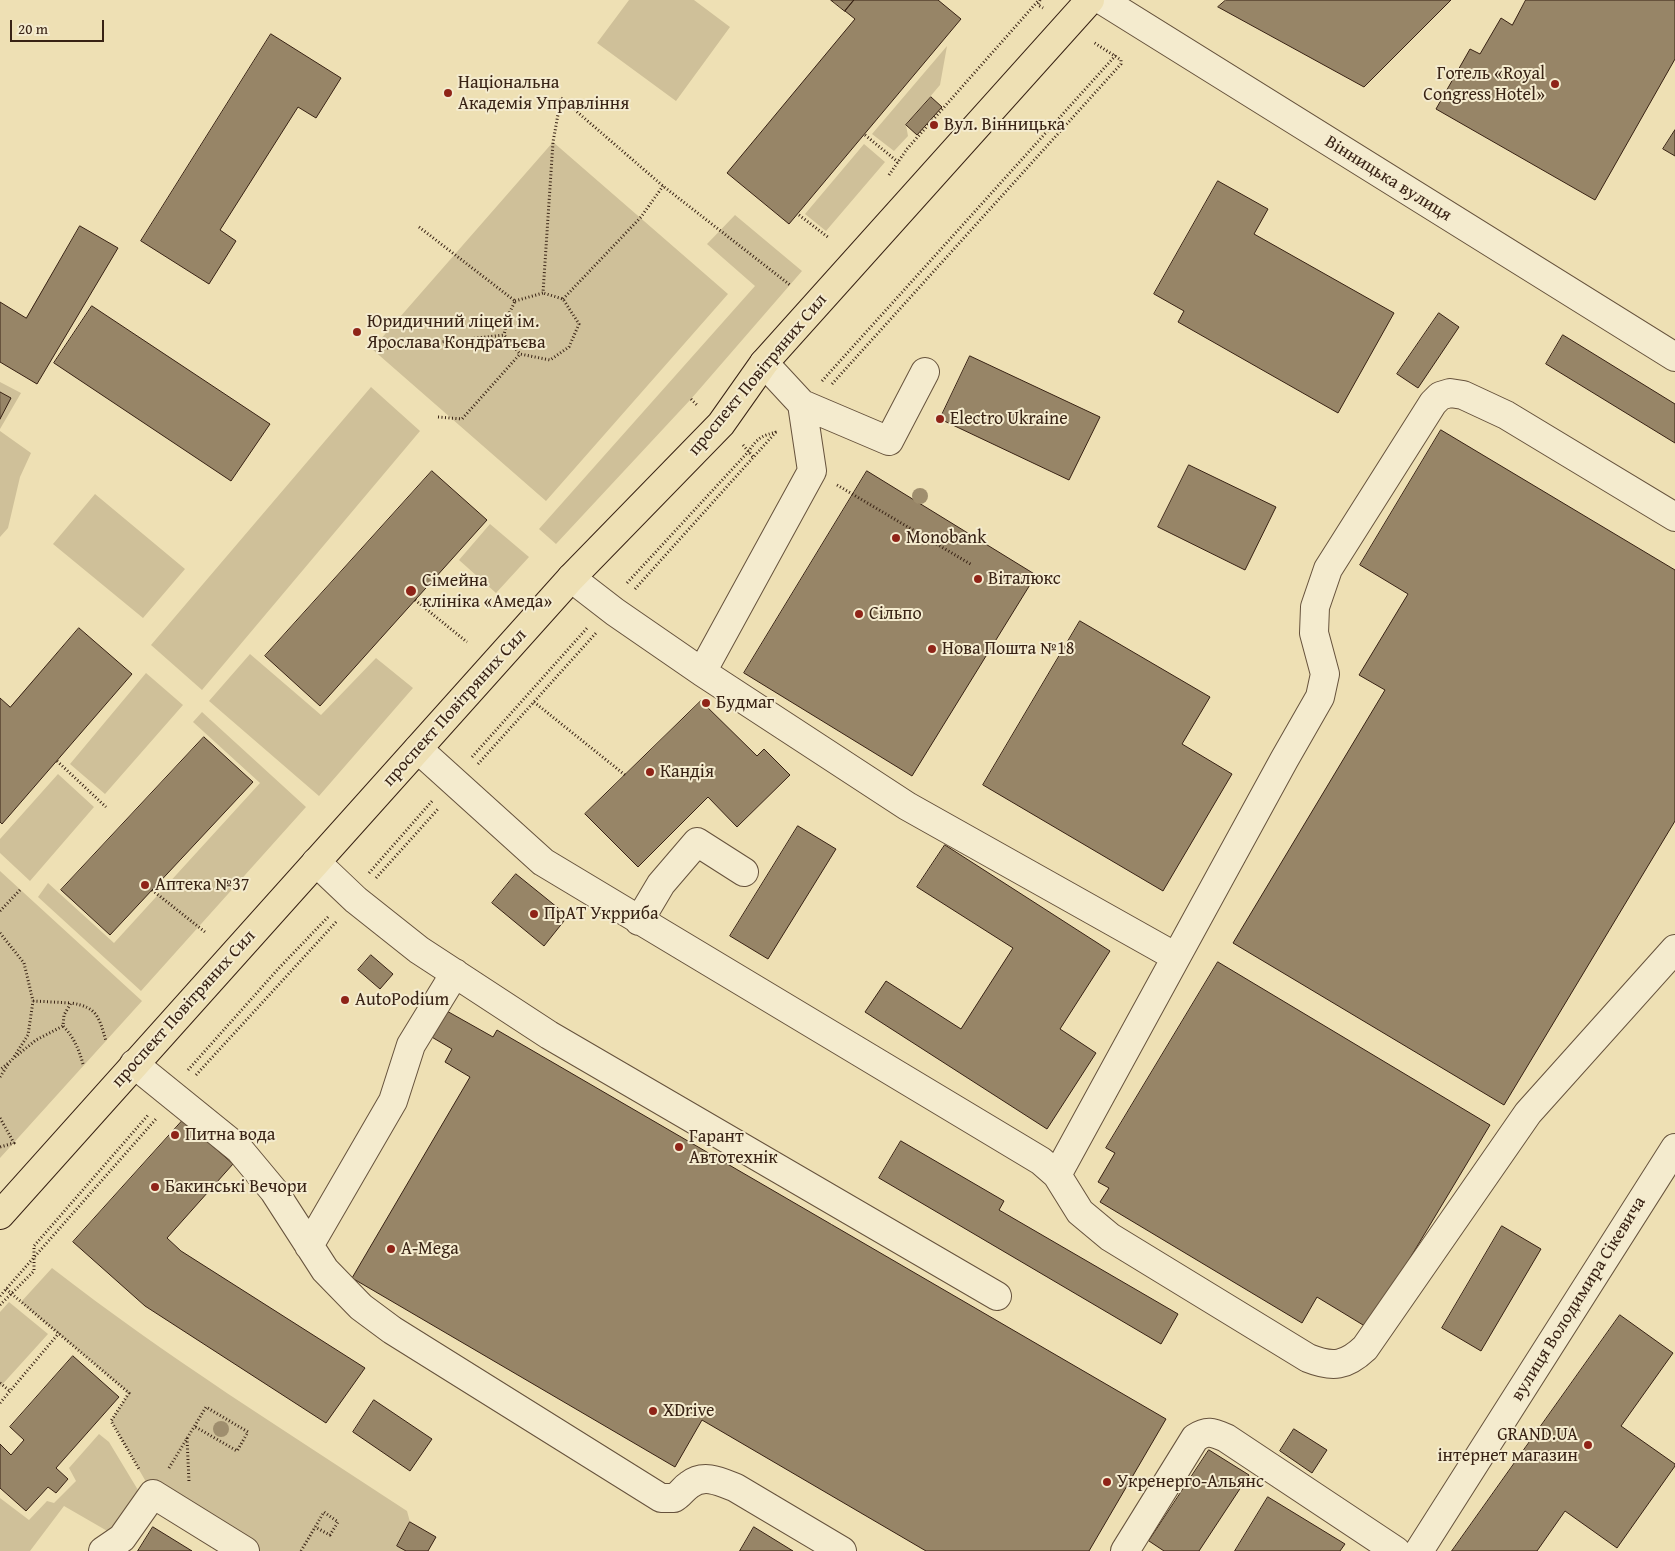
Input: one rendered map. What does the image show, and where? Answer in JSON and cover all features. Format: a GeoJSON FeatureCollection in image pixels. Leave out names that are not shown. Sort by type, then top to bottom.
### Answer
{"type":"FeatureCollection","features":[{"type":"Feature","properties":{"kind":"main road","name":"проспект Повітряних Сил"},"geometry":{"type":"LineString","coordinates":[[0,1215],[571,578],[721,424],[764,364],[1090,0]]}},
{"type":"Feature","properties":{"kind":"street","name":"Вінницька вулиця"},"geometry":{"type":"LineString","coordinates":[[1102,0],[1675,357]]}},
{"type":"Feature","properties":{"kind":"street"},"geometry":{"type":"LineString","coordinates":[[764,364],[805,408],[890,441],[925,372]]}},
{"type":"Feature","properties":{"kind":"street"},"geometry":{"type":"LineString","coordinates":[[1057,1175],[1320,697],[1325,674],[1314,633],[1315,608],[1328,568],[1433,403],[1440,396],[1450,393],[1463,394],[1506,415],[1675,517]]}},
{"type":"Feature","properties":{"kind":"street"},"geometry":{"type":"LineString","coordinates":[[702,672],[812,471],[805,408]]}},
{"type":"Feature","properties":{"kind":"street"},"geometry":{"type":"LineString","coordinates":[[571,578],[611,609],[702,672],[907,806],[1176,957]]}},
{"type":"Feature","properties":{"kind":"street"},"geometry":{"type":"LineString","coordinates":[[418,749],[538,859],[1041,1161],[1057,1175],[1080,1212],[1110,1237],[1308,1358],[1324,1365],[1336,1365],[1345,1362],[1357,1356],[1366,1348],[1528,1113],[1675,949]]}},
{"type":"Feature","properties":{"kind":"street"},"geometry":{"type":"LineString","coordinates":[[640,921],[661,884],[697,842],[744,872]]}},
{"type":"Feature","properties":{"kind":"street"},"geometry":{"type":"LineString","coordinates":[[316,862],[353,897],[419,950],[549,1035],[997,1296]]}},
{"type":"Feature","properties":{"kind":"street"},"geometry":{"type":"LineString","coordinates":[[309,1246],[393,1101],[411,1045],[455,973]]}},
{"type":"Feature","properties":{"kind":"street"},"geometry":{"type":"LineString","coordinates":[[134,1064],[239,1149],[274,1192],[325,1270],[361,1308],[392,1330],[662,1498],[674,1498],[690,1483],[703,1478],[717,1481],[736,1488],[842,1551]]}},
{"type":"Feature","properties":{"kind":"street","name":"вулиця Володимира Сікевича"},"geometry":{"type":"LineString","coordinates":[[1419,1551],[1675,1148]]}},
{"type":"Feature","properties":{"kind":"street"},"geometry":{"type":"LineString","coordinates":[[1125,1551],[1195,1438],[1204,1432],[1214,1433],[1226,1438],[1396,1551]]}},
{"type":"Feature","properties":{"kind":"street"},"geometry":{"type":"LineString","coordinates":[[103,1551],[122,1538],[153,1494],[245,1551]]}},
{"type":"Feature","properties":{"kind":"path"},"geometry":{"type":"LineString","coordinates":[[353,897],[456,782],[534,702],[611,609],[777,432],[805,408],[1121,64],[1121,60],[1115,55],[1067,25],[1038,1]]}},
{"type":"Feature","properties":{"kind":"path"},"geometry":{"type":"LineString","coordinates":[[0,1304],[34,1271],[34,1246],[168,1092],[279,968],[353,897],[611,609],[753,444],[764,434],[777,432],[792,426],[805,408],[1115,55]]}},
{"type":"Feature","properties":{"kind":"path"},"geometry":{"type":"LineString","coordinates":[[543,293],[553,142],[560,98],[663,186],[790,285]]}},
{"type":"Feature","properties":{"kind":"path"},"geometry":{"type":"LineString","coordinates":[[865,135],[899,162]]}},
{"type":"Feature","properties":{"kind":"path"},"geometry":{"type":"LineString","coordinates":[[564,299],[641,217],[663,186]]}},
{"type":"Feature","properties":{"kind":"path"},"geometry":{"type":"LineString","coordinates":[[799,215],[829,238]]}},
{"type":"Feature","properties":{"kind":"path"},"geometry":{"type":"LineString","coordinates":[[418,227],[515,301]]}},
{"type":"Feature","properties":{"kind":"path"},"geometry":{"type":"LineString","coordinates":[[543,293],[564,299],[580,324],[569,347],[550,360],[520,354],[504,335],[508,316],[515,301],[543,293]]}},
{"type":"Feature","properties":{"kind":"path"},"geometry":{"type":"LineString","coordinates":[[387,348],[504,335]]}},
{"type":"Feature","properties":{"kind":"path"},"geometry":{"type":"LineString","coordinates":[[438,417],[462,419],[520,354]]}},
{"type":"Feature","properties":{"kind":"path"},"geometry":{"type":"LineString","coordinates":[[852,494],[972,565]]}},
{"type":"Feature","properties":{"kind":"path"},"geometry":{"type":"LineString","coordinates":[[415,600],[468,642]]}},
{"type":"Feature","properties":{"kind":"path"},"geometry":{"type":"LineString","coordinates":[[534,702],[625,776]]}},
{"type":"Feature","properties":{"kind":"path"},"geometry":{"type":"LineString","coordinates":[[57,760],[106,807]]}},
{"type":"Feature","properties":{"kind":"path"},"geometry":{"type":"LineString","coordinates":[[0,911],[20,890]]}},
{"type":"Feature","properties":{"kind":"path"},"geometry":{"type":"LineString","coordinates":[[152,890],[205,932]]}},
{"type":"Feature","properties":{"kind":"path"},"geometry":{"type":"LineString","coordinates":[[0,934],[24,963],[33,1001],[28,1035],[0,1077]]}},
{"type":"Feature","properties":{"kind":"path"},"geometry":{"type":"LineString","coordinates":[[33,1001],[86,1005],[99,1017],[106,1041]]}},
{"type":"Feature","properties":{"kind":"path"},"geometry":{"type":"LineString","coordinates":[[63,1026],[64,1015],[71,1003]]}},
{"type":"Feature","properties":{"kind":"path"},"geometry":{"type":"LineString","coordinates":[[0,1070],[36,1040],[63,1026]]}},
{"type":"Feature","properties":{"kind":"path"},"geometry":{"type":"LineString","coordinates":[[63,1026],[70,1033],[78,1047],[83,1064]]}},
{"type":"Feature","properties":{"kind":"path"},"geometry":{"type":"LineString","coordinates":[[0,1118],[14,1143],[0,1147]]}},
{"type":"Feature","properties":{"kind":"path"},"geometry":{"type":"LineString","coordinates":[[6,1289],[129,1393],[111,1421],[153,1494],[194,1426],[206,1407],[248,1432],[237,1451],[194,1426]]}},
{"type":"Feature","properties":{"kind":"path"},"geometry":{"type":"LineString","coordinates":[[0,1403],[59,1333]]}},
{"type":"Feature","properties":{"kind":"path"},"geometry":{"type":"LineString","coordinates":[[0,1383],[10,1391]]}},
{"type":"Feature","properties":{"kind":"path"},"geometry":{"type":"LineString","coordinates":[[187,1438],[190,1517]]}},
{"type":"Feature","properties":{"kind":"path"},"geometry":{"type":"LineString","coordinates":[[301,1551],[324,1512],[338,1522],[330,1535],[316,1527]]}},
{"type":"Feature","properties":{"kind":"shaded area"},"geometry":{"type":"Polygon","coordinates":[[[629,0],[694,0],[730,27],[676,101],[597,43],[629,0]]]}},
{"type":"Feature","properties":{"kind":"shaded area"},"geometry":{"type":"Polygon","coordinates":[[[947,46],[940,85],[906,125],[908,136],[894,151],[872,134],[947,46]]]}},
{"type":"Feature","properties":{"kind":"shaded area"},"geometry":{"type":"Polygon","coordinates":[[[553,142],[728,294],[546,501],[372,349],[553,142]]]}},
{"type":"Feature","properties":{"kind":"shaded area"},"geometry":{"type":"Polygon","coordinates":[[[864,144],[885,162],[826,231],[805,214],[864,144]]]}},
{"type":"Feature","properties":{"kind":"shaded area"},"geometry":{"type":"Polygon","coordinates":[[[735,215],[802,271],[691,399],[556,544],[539,529],[755,286],[707,244],[735,215]]]}},
{"type":"Feature","properties":{"kind":"shaded area"},"geometry":{"type":"Polygon","coordinates":[[[0,382],[21,393],[0,429],[0,382]]]}},
{"type":"Feature","properties":{"kind":"shaded area"},"geometry":{"type":"Polygon","coordinates":[[[371,387],[420,431],[202,690],[151,645],[371,387]]]}},
{"type":"Feature","properties":{"kind":"shaded area"},"geometry":{"type":"Polygon","coordinates":[[[0,431],[31,453],[20,477],[8,528],[0,537],[0,431]]]}},
{"type":"Feature","properties":{"kind":"shaded area"},"geometry":{"type":"Polygon","coordinates":[[[95,494],[185,569],[143,618],[53,544],[95,494]]]}},
{"type":"Feature","properties":{"kind":"shaded area"},"geometry":{"type":"Polygon","coordinates":[[[490,524],[529,557],[496,593],[459,560],[490,524]]]}},
{"type":"Feature","properties":{"kind":"shaded area"},"geometry":{"type":"Polygon","coordinates":[[[250,654],[321,715],[376,658],[413,688],[319,796],[209,701],[250,654]]]}},
{"type":"Feature","properties":{"kind":"shaded area"},"geometry":{"type":"Polygon","coordinates":[[[146,673],[183,705],[105,794],[70,764],[146,673]]]}},
{"type":"Feature","properties":{"kind":"shaded area"},"geometry":{"type":"Polygon","coordinates":[[[202,712],[306,807],[141,991],[38,897],[48,883],[114,943],[260,783],[193,722],[202,712]]]}},
{"type":"Feature","properties":{"kind":"shaded area"},"geometry":{"type":"Polygon","coordinates":[[[58,774],[94,807],[30,881],[0,853],[0,839],[58,774]]]}},
{"type":"Feature","properties":{"kind":"shaded area"},"geometry":{"type":"Polygon","coordinates":[[[0,871],[142,1001],[0,1158],[0,871]]]}},
{"type":"Feature","properties":{"kind":"shaded area"},"geometry":{"type":"Polygon","coordinates":[[[52,1268],[182,1363],[407,1511],[410,1522],[397,1545],[406,1551],[245,1551],[153,1494],[111,1421],[129,1393],[21,1302],[52,1268]]]}},
{"type":"Feature","properties":{"kind":"shaded area"},"geometry":{"type":"Polygon","coordinates":[[[9,1302],[48,1334],[0,1387],[0,1312],[9,1302]]]}},
{"type":"Feature","properties":{"kind":"shaded area"},"geometry":{"type":"Polygon","coordinates":[[[99,1434],[109,1442],[141,1495],[109,1532],[64,1506],[30,1551],[0,1551],[0,1498],[29,1520],[47,1501],[54,1503],[76,1481],[69,1468],[99,1434]]]}},
{"type":"Feature","properties":{"kind":"building"},"geometry":{"type":"Polygon","coordinates":[[[831,0],[854,0],[845,11],[831,0]]]}},
{"type":"Feature","properties":{"kind":"building"},"geometry":{"type":"Polygon","coordinates":[[[854,0],[938,0],[961,19],[789,224],[727,173],[855,19],[845,11],[854,0]]]}},
{"type":"Feature","properties":{"kind":"building"},"geometry":{"type":"Polygon","coordinates":[[[1226,0],[1451,0],[1364,87],[1218,7],[1226,0]]]}},
{"type":"Feature","properties":{"kind":"building","name":"Готель «Royal Congress Hotel»"},"geometry":{"type":"Polygon","coordinates":[[[1526,0],[1675,0],[1675,59],[1595,200],[1436,109],[1470,49],[1480,54],[1501,18],[1512,25],[1526,0]]]}},
{"type":"Feature","properties":{"kind":"building"},"geometry":{"type":"Polygon","coordinates":[[[271,34],[341,78],[316,118],[298,107],[220,230],[236,241],[209,284],[141,241],[271,34]]]}},
{"type":"Feature","properties":{"kind":"building"},"geometry":{"type":"Polygon","coordinates":[[[931,97],[942,107],[917,135],[906,125],[931,97]]]}},
{"type":"Feature","properties":{"kind":"building"},"geometry":{"type":"Polygon","coordinates":[[[1675,130],[1675,156],[1663,149],[1675,130]]]}},
{"type":"Feature","properties":{"kind":"building"},"geometry":{"type":"Polygon","coordinates":[[[1218,181],[1268,209],[1254,234],[1394,313],[1338,413],[1178,322],[1184,311],[1154,294],[1218,181]]]}},
{"type":"Feature","properties":{"kind":"building"},"geometry":{"type":"Polygon","coordinates":[[[80,226],[118,248],[37,384],[0,362],[0,302],[26,318],[80,226]]]}},
{"type":"Feature","properties":{"kind":"building"},"geometry":{"type":"Polygon","coordinates":[[[92,306],[270,424],[231,481],[54,363],[92,306]]]}},
{"type":"Feature","properties":{"kind":"building"},"geometry":{"type":"Polygon","coordinates":[[[1439,313],[1459,327],[1418,388],[1397,374],[1439,313]]]}},
{"type":"Feature","properties":{"kind":"building"},"geometry":{"type":"Polygon","coordinates":[[[1563,335],[1675,404],[1675,443],[1546,364],[1563,335]]]}},
{"type":"Feature","properties":{"kind":"building"},"geometry":{"type":"Polygon","coordinates":[[[970,356],[1100,417],[1069,480],[940,419],[970,356]]]}},
{"type":"Feature","properties":{"kind":"building"},"geometry":{"type":"Polygon","coordinates":[[[0,392],[11,398],[0,419],[0,392]]]}},
{"type":"Feature","properties":{"kind":"building"},"geometry":{"type":"Polygon","coordinates":[[[1441,430],[1675,570],[1675,821],[1504,1105],[1233,943],[1385,690],[1359,675],[1408,594],[1360,565],[1441,430]]]}},
{"type":"Feature","properties":{"kind":"building"},"geometry":{"type":"Polygon","coordinates":[[[1189,465],[1276,507],[1245,570],[1158,527],[1189,465]]]}},
{"type":"Feature","properties":{"kind":"building"},"geometry":{"type":"Polygon","coordinates":[[[432,471],[487,520],[320,706],[265,656],[432,471]]]}},
{"type":"Feature","properties":{"kind":"building"},"geometry":{"type":"Polygon","coordinates":[[[867,471],[1036,575],[912,776],[744,673],[867,471]]]}},
{"type":"Feature","properties":{"kind":"building"},"geometry":{"type":"Polygon","coordinates":[[[1080,621],[1210,697],[1182,744],[1232,774],[1163,891],[983,785],[1080,621]]]}},
{"type":"Feature","properties":{"kind":"building"},"geometry":{"type":"Polygon","coordinates":[[[79,628],[132,674],[2,824],[0,822],[0,698],[10,707],[79,628]]]}},
{"type":"Feature","properties":{"kind":"building"},"geometry":{"type":"Polygon","coordinates":[[[701,701],[757,756],[764,749],[790,775],[737,827],[708,797],[638,867],[585,814],[701,701]]]}},
{"type":"Feature","properties":{"kind":"building"},"geometry":{"type":"Polygon","coordinates":[[[204,737],[253,782],[110,935],[61,890],[204,737]]]}},
{"type":"Feature","properties":{"kind":"building"},"geometry":{"type":"Polygon","coordinates":[[[798,826],[836,849],[768,959],[730,936],[798,826]]]}},
{"type":"Feature","properties":{"kind":"building"},"geometry":{"type":"Polygon","coordinates":[[[945,845],[1110,951],[1060,1029],[1096,1053],[1047,1129],[865,1012],[886,981],[961,1029],[1013,948],[917,887],[945,845]]]}},
{"type":"Feature","properties":{"kind":"building"},"geometry":{"type":"Polygon","coordinates":[[[516,874],[568,916],[544,946],[492,903],[516,874]]]}},
{"type":"Feature","properties":{"kind":"building"},"geometry":{"type":"Polygon","coordinates":[[[371,955],[393,974],[380,989],[358,970],[371,955]]]}},
{"type":"Feature","properties":{"kind":"building"},"geometry":{"type":"Polygon","coordinates":[[[1218,962],[1490,1125],[1368,1328],[1317,1297],[1302,1323],[1100,1202],[1109,1188],[1098,1182],[1115,1153],[1106,1148],[1218,962]]]}},
{"type":"Feature","properties":{"kind":"building"},"geometry":{"type":"Polygon","coordinates":[[[445,1010],[493,1037],[497,1030],[1166,1419],[1089,1551],[926,1551],[702,1420],[675,1467],[352,1278],[470,1077],[445,1062],[452,1049],[430,1036],[445,1010]]]}},
{"type":"Feature","properties":{"kind":"building"},"geometry":{"type":"Polygon","coordinates":[[[183,1120],[233,1164],[167,1238],[181,1251],[365,1368],[326,1423],[145,1306],[73,1242],[183,1120]]]}},
{"type":"Feature","properties":{"kind":"building"},"geometry":{"type":"Polygon","coordinates":[[[901,1141],[1004,1201],[999,1210],[1178,1314],[1161,1344],[879,1178],[901,1141]]]}},
{"type":"Feature","properties":{"kind":"building"},"geometry":{"type":"Polygon","coordinates":[[[1502,1226],[1541,1249],[1481,1351],[1442,1328],[1502,1226]]]}},
{"type":"Feature","properties":{"kind":"building","name":"GRAND.UA інтернет магазин"},"geometry":{"type":"Polygon","coordinates":[[[1620,1315],[1673,1353],[1621,1426],[1675,1464],[1675,1466],[1617,1548],[1565,1511],[1537,1551],[1452,1551],[1620,1315]]]}},
{"type":"Feature","properties":{"kind":"building"},"geometry":{"type":"Polygon","coordinates":[[[73,1356],[119,1397],[56,1468],[68,1479],[56,1493],[48,1487],[26,1511],[0,1488],[0,1444],[11,1455],[24,1440],[10,1427],[73,1356]]]}},
{"type":"Feature","properties":{"kind":"building"},"geometry":{"type":"Polygon","coordinates":[[[374,1400],[432,1439],[410,1471],[353,1432],[374,1400]]]}},
{"type":"Feature","properties":{"kind":"building"},"geometry":{"type":"Polygon","coordinates":[[[1294,1429],[1327,1450],[1312,1473],[1280,1451],[1294,1429]]]}},
{"type":"Feature","properties":{"kind":"building"},"geometry":{"type":"Polygon","coordinates":[[[1209,1450],[1249,1475],[1199,1551],[1164,1551],[1149,1541],[1209,1450]]]}},
{"type":"Feature","properties":{"kind":"building"},"geometry":{"type":"Polygon","coordinates":[[[1268,1497],[1345,1544],[1340,1551],[1235,1551],[1268,1497]]]}},
{"type":"Feature","properties":{"kind":"building"},"geometry":{"type":"Polygon","coordinates":[[[410,1522],[436,1537],[428,1551],[406,1551],[397,1546],[410,1522]]]}},
{"type":"Feature","properties":{"kind":"building"},"geometry":{"type":"Polygon","coordinates":[[[153,1527],[192,1551],[138,1551],[153,1527]]]}},
{"type":"Feature","properties":{"kind":"building"},"geometry":{"type":"Polygon","coordinates":[[[754,1527],[793,1551],[740,1551],[754,1527]]]}},
{"type":"Feature","properties":{"kind":"place","name":"Готель «Royal Congress Hotel»"},"geometry":{"type":"Point","coordinates":[1555,84]}},
{"type":"Feature","properties":{"kind":"place","name":"Національна Академія Управління"},"geometry":{"type":"Point","coordinates":[448,93]}},
{"type":"Feature","properties":{"kind":"place","name":"Вул. Вінницька"},"geometry":{"type":"Point","coordinates":[934,125]}},
{"type":"Feature","properties":{"kind":"place","name":"Юридичний ліцей ім. Ярослава Кондратьєва"},"geometry":{"type":"Point","coordinates":[357,332]}},
{"type":"Feature","properties":{"kind":"place","name":"Electro Ukraine"},"geometry":{"type":"Point","coordinates":[940,419]}},
{"type":"Feature","properties":{"kind":"place","name":"Monobank"},"geometry":{"type":"Point","coordinates":[896,538]}},
{"type":"Feature","properties":{"kind":"place","name":"Віталюкс"},"geometry":{"type":"Point","coordinates":[978,579]}},
{"type":"Feature","properties":{"kind":"place","name":"Сімейна клініка «Амеда»"},"geometry":{"type":"Point","coordinates":[411,591]}},
{"type":"Feature","properties":{"kind":"place","name":"Сільпо"},"geometry":{"type":"Point","coordinates":[859,614]}},
{"type":"Feature","properties":{"kind":"place","name":"Нова Пошта №18"},"geometry":{"type":"Point","coordinates":[932,649]}},
{"type":"Feature","properties":{"kind":"place","name":"Будмаг"},"geometry":{"type":"Point","coordinates":[706,703]}},
{"type":"Feature","properties":{"kind":"place","name":"Кандія"},"geometry":{"type":"Point","coordinates":[650,772]}},
{"type":"Feature","properties":{"kind":"place","name":"Аптека №37"},"geometry":{"type":"Point","coordinates":[145,885]}},
{"type":"Feature","properties":{"kind":"place","name":"ПрАТ Укрриба"},"geometry":{"type":"Point","coordinates":[534,914]}},
{"type":"Feature","properties":{"kind":"place","name":"AutoPodium"},"geometry":{"type":"Point","coordinates":[345,1000]}},
{"type":"Feature","properties":{"kind":"place","name":"Питна вода"},"geometry":{"type":"Point","coordinates":[175,1135]}},
{"type":"Feature","properties":{"kind":"place","name":"Гарант Автотехнік"},"geometry":{"type":"Point","coordinates":[679,1147]}},
{"type":"Feature","properties":{"kind":"place","name":"Бакинські Вечори"},"geometry":{"type":"Point","coordinates":[155,1187]}},
{"type":"Feature","properties":{"kind":"place","name":"A-Mega"},"geometry":{"type":"Point","coordinates":[391,1249]}},
{"type":"Feature","properties":{"kind":"place","name":"XDrive"},"geometry":{"type":"Point","coordinates":[653,1411]}},
{"type":"Feature","properties":{"kind":"place","name":"GRAND.UA інтернет магазин"},"geometry":{"type":"Point","coordinates":[1588,1445]}},
{"type":"Feature","properties":{"kind":"place","name":"Укренерго-Альянс"},"geometry":{"type":"Point","coordinates":[1107,1482]}}]}
